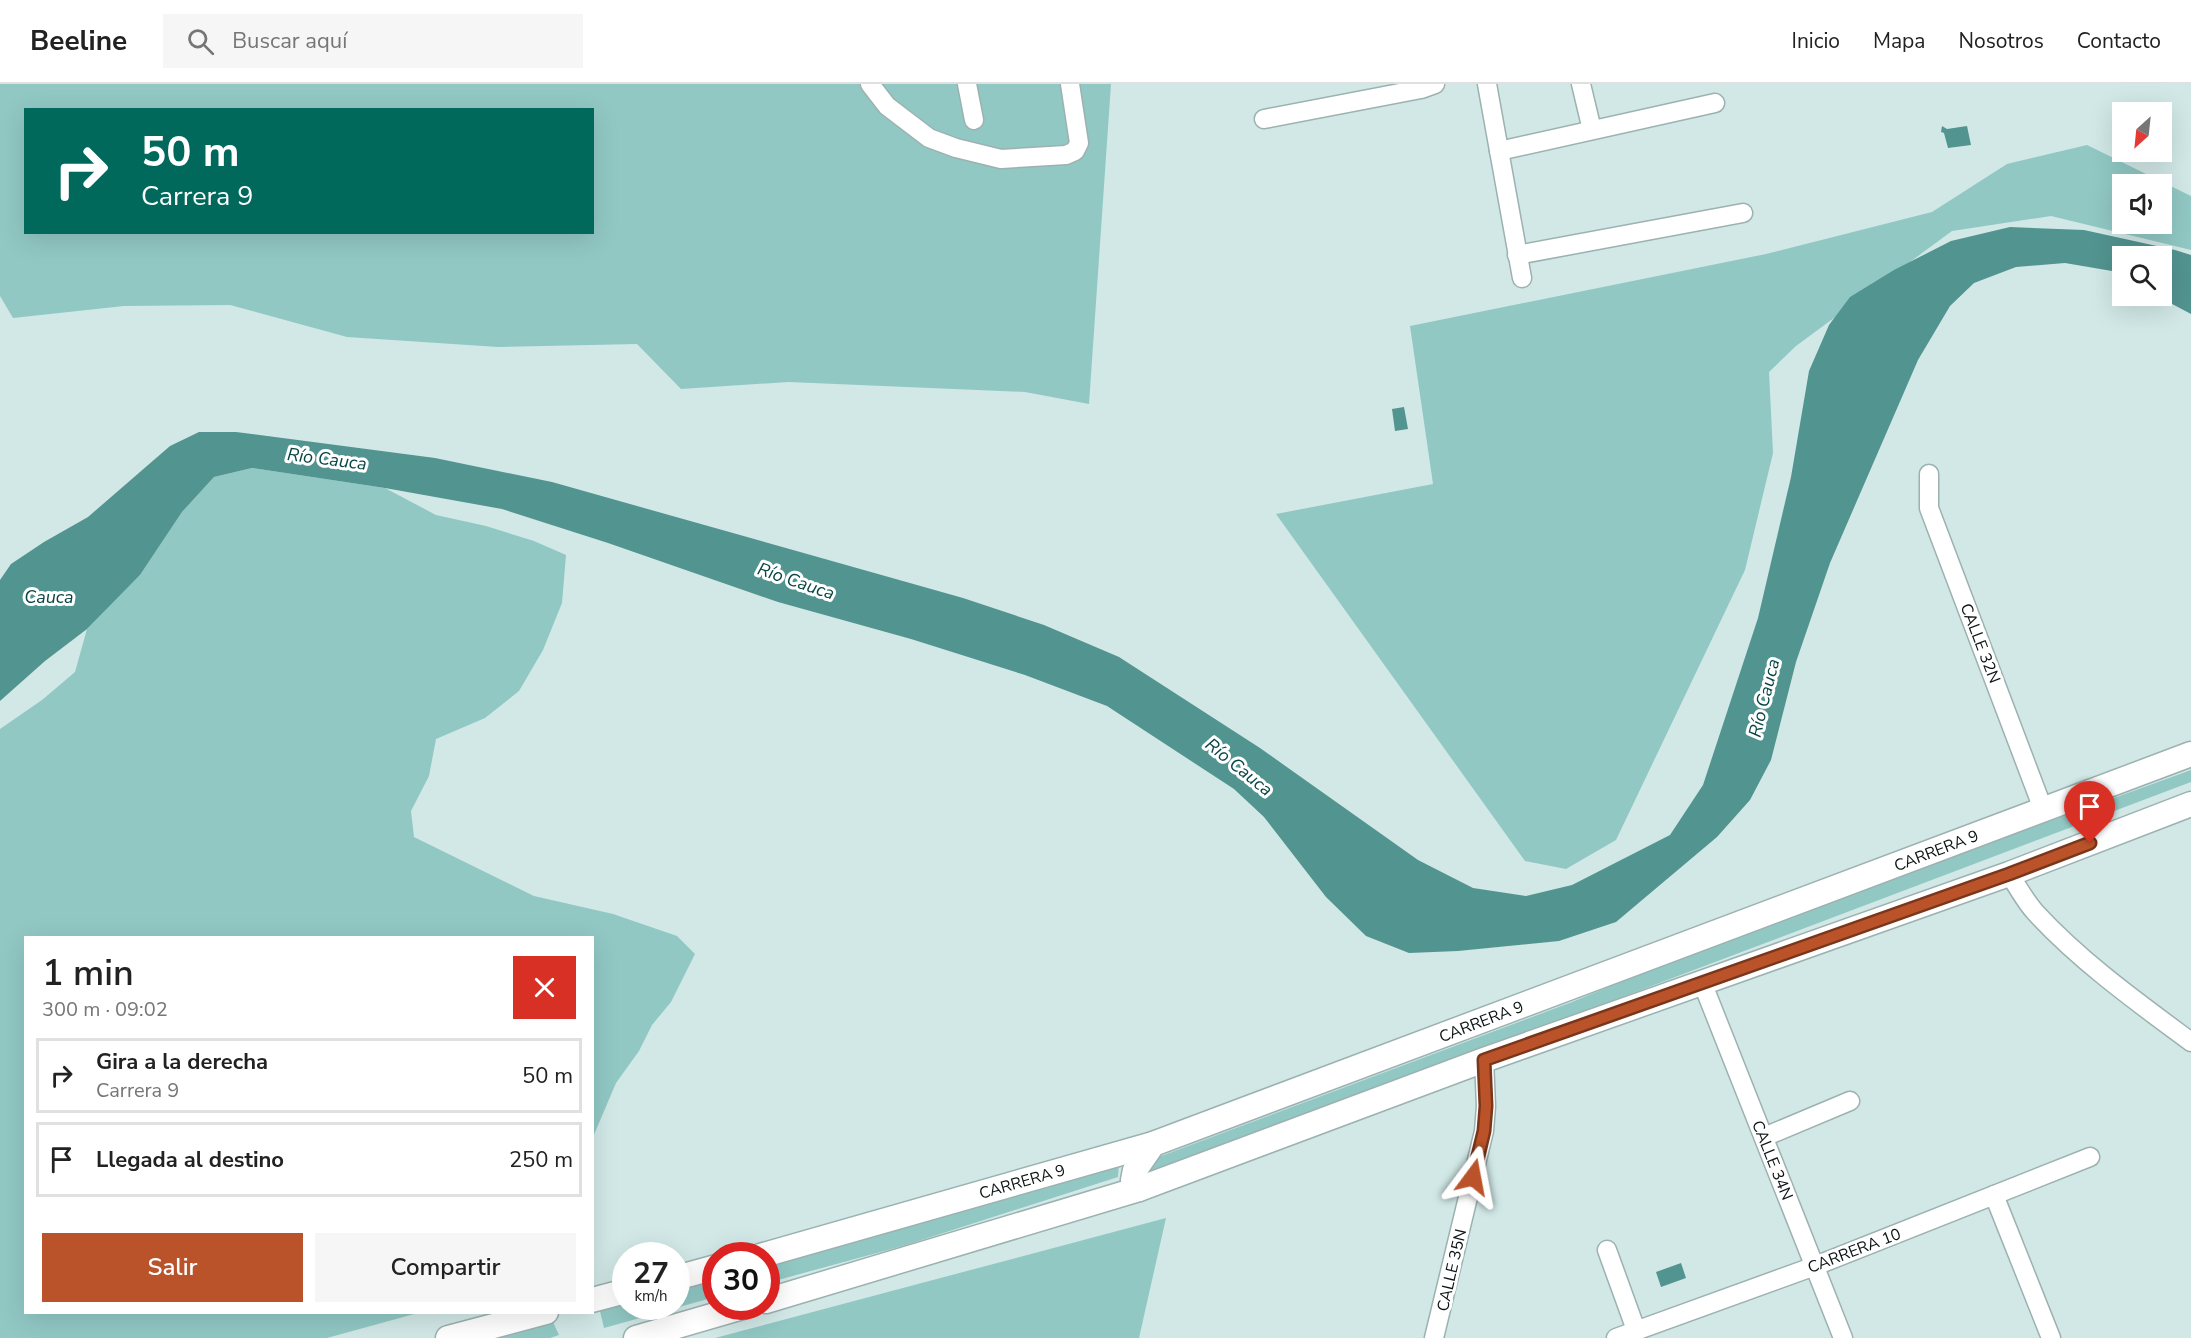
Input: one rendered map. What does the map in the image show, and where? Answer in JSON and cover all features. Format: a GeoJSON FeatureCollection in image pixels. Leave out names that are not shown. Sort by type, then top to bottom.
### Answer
{"type":"FeatureCollection","features":[{"type":"Feature","properties":{"kind":"main road","name":"CARRERA 9"},"geometry":{"type":"LineString","coordinates":[[780,1250],[1153,1144],[2191,754]]}},
{"type":"Feature","properties":{"kind":"main road"},"geometry":{"type":"LineString","coordinates":[[780,1297],[1139,1189],[1484,1060],[2009,874],[2191,804]]}},
{"type":"Feature","properties":{"kind":"main road"},"geometry":{"type":"LineString","coordinates":[[1139,1189],[1133,1180],[1135,1170],[1153,1144]]}},
{"type":"Feature","properties":{"kind":"main road"},"geometry":{"type":"LineString","coordinates":[[594,1300],[612,1295]]}},
{"type":"Feature","properties":{"kind":"main road"},"geometry":{"type":"LineString","coordinates":[[448,1338],[538,1314]]}},
{"type":"Feature","properties":{"kind":"main road"},"geometry":{"type":"LineString","coordinates":[[636,1338],[702,1319]]}},
{"type":"Feature","properties":{"kind":"street"},"geometry":{"type":"LineString","coordinates":[[870,84],[887,106],[929,138],[956,148],[1001,159],[1066,155],[1075,151],[1079,143],[1070,84]]}},
{"type":"Feature","properties":{"kind":"street"},"geometry":{"type":"LineString","coordinates":[[968,84],[974,120]]}},
{"type":"Feature","properties":{"kind":"street"},"geometry":{"type":"LineString","coordinates":[[1264,119],[1421,89],[1435,84]]}},
{"type":"Feature","properties":{"kind":"street"},"geometry":{"type":"LineString","coordinates":[[1487,84],[1522,278]]}},
{"type":"Feature","properties":{"kind":"street"},"geometry":{"type":"LineString","coordinates":[[1581,84],[1592,130]]}},
{"type":"Feature","properties":{"kind":"street"},"geometry":{"type":"LineString","coordinates":[[1499,151],[1715,103]]}},
{"type":"Feature","properties":{"kind":"street"},"geometry":{"type":"LineString","coordinates":[[1517,255],[1743,213]]}},
{"type":"Feature","properties":{"kind":"street","name":"CALLE 32N"},"geometry":{"type":"LineString","coordinates":[[1929,474],[1929,508],[2043,809]]}},
{"type":"Feature","properties":{"kind":"street"},"geometry":{"type":"LineString","coordinates":[[2009,874],[2034,911],[2063,939],[2112,982],[2191,1042]]}},
{"type":"Feature","properties":{"kind":"street","name":"CALLE 34N"},"geometry":{"type":"LineString","coordinates":[[1702,982],[1843,1338]]}},
{"type":"Feature","properties":{"kind":"street","name":"CALLE 35N"},"geometry":{"type":"LineString","coordinates":[[1434,1338],[1484,1131],[1486,1106],[1484,1060]]}},
{"type":"Feature","properties":{"kind":"street"},"geometry":{"type":"LineString","coordinates":[[1764,1137],[1850,1101]]}},
{"type":"Feature","properties":{"kind":"street","name":"CARRERA 10"},"geometry":{"type":"LineString","coordinates":[[1616,1338],[1815,1266],[2090,1157]]}},
{"type":"Feature","properties":{"kind":"street"},"geometry":{"type":"LineString","coordinates":[[1994,1195],[2051,1338]]}},
{"type":"Feature","properties":{"kind":"street"},"geometry":{"type":"LineString","coordinates":[[1607,1250],[1636,1330]]}},
{"type":"Feature","properties":{"kind":"shaded area"},"geometry":{"type":"Polygon","coordinates":[[[0,84],[1111,84],[1089,404],[1025,392],[789,382],[681,389],[637,344],[498,347],[347,337],[230,305],[124,306],[13,318],[0,296],[0,84]]]}},
{"type":"Feature","properties":{"kind":"shaded area"},"geometry":{"type":"Polygon","coordinates":[[[2087,145],[2112,157],[2112,162],[2122,162],[2146,174],[2112,174],[2112,231],[2051,216],[1952,231],[1796,346],[1769,372],[1773,453],[1745,570],[1616,840],[1566,869],[1525,861],[1276,514],[1433,484],[1410,326],[1766,254],[1932,212],[2007,164],[2087,145]]]}},
{"type":"Feature","properties":{"kind":"shaded area"},"geometry":{"type":"Polygon","coordinates":[[[2172,187],[2191,196],[2191,250],[2125,234],[2172,234],[2172,187]]]}},
{"type":"Feature","properties":{"kind":"shaded area"},"geometry":{"type":"Polygon","coordinates":[[[252,468],[385,488],[436,515],[486,526],[534,541],[566,555],[562,603],[543,650],[519,691],[485,718],[436,739],[429,776],[411,811],[414,837],[534,896],[613,914],[677,936],[695,954],[671,1002],[652,1025],[639,1051],[616,1083],[594,1135],[594,936],[24,936],[24,1314],[414,1314],[327,1338],[0,1338],[0,729],[42,700],[75,672],[87,629],[140,575],[182,512],[214,477],[252,468]]]}},
{"type":"Feature","properties":{"kind":"shaded area"},"geometry":{"type":"Polygon","coordinates":[[[2191,770],[2191,782],[1149,1173],[1156,1158],[1572,1002],[1710,945],[2191,770]]]}},
{"type":"Feature","properties":{"kind":"shaded area"},"geometry":{"type":"Polygon","coordinates":[[[1119,1164],[1118,1177],[906,1245],[780,1279],[780,1259],[1119,1164]]]}},
{"type":"Feature","properties":{"kind":"shaded area"},"geometry":{"type":"Polygon","coordinates":[[[1166,1218],[1139,1338],[715,1338],[1166,1218]]]}},
{"type":"Feature","properties":{"kind":"shaded area"},"geometry":{"type":"Polygon","coordinates":[[[702,1280],[702,1301],[690,1304],[690,1283],[702,1280]]]}},
{"type":"Feature","properties":{"kind":"shaded area"},"geometry":{"type":"Polygon","coordinates":[[[612,1304],[612,1320],[633,1320],[604,1328],[599,1307],[612,1304]]]}},
{"type":"Feature","properties":{"kind":"shaded area"},"geometry":{"type":"Polygon","coordinates":[[[553,1322],[559,1335],[550,1338],[492,1338],[553,1322]]]}},
{"type":"Feature","properties":{"kind":"water"},"geometry":{"type":"Polygon","coordinates":[[[1942,126],[1947,129],[1967,126],[1971,145],[1948,148],[1944,133],[1941,132],[1942,126]]]}},
{"type":"Feature","properties":{"kind":"water","name":"Cauca"},"geometry":{"type":"Polygon","coordinates":[[[2010,227],[2084,230],[2157,246],[2112,246],[2112,271],[2065,263],[2016,267],[1974,283],[1950,306],[1918,360],[1830,563],[1796,662],[1771,760],[1750,800],[1717,837],[1616,922],[1559,941],[1458,951],[1409,953],[1366,936],[1326,897],[1264,817],[1234,789],[1107,706],[1025,675],[911,639],[778,602],[502,509],[385,488],[252,468],[214,477],[182,512],[140,575],[87,629],[45,661],[0,701],[0,580],[11,564],[88,517],[170,446],[199,432],[236,432],[435,458],[552,482],[963,598],[1044,625],[1119,657],[1260,748],[1418,860],[1473,888],[1526,896],[1572,885],[1670,835],[1703,785],[1758,618],[1791,477],[1809,371],[1829,325],[1850,297],[1894,270],[1951,241],[2010,227]]]}},
{"type":"Feature","properties":{"kind":"water","name":"Cauca"},"geometry":{"type":"Polygon","coordinates":[[[2172,249],[2191,255],[2191,314],[2172,304],[2172,249]]]}},
{"type":"Feature","properties":{"kind":"water"},"geometry":{"type":"Polygon","coordinates":[[[1404,407],[1408,429],[1395,431],[1392,409],[1404,407]]]}},
{"type":"Feature","properties":{"kind":"water"},"geometry":{"type":"Polygon","coordinates":[[[1681,1263],[1686,1278],[1661,1287],[1656,1272],[1681,1263]]]}},
{"type":"Feature","properties":{"kind":"route"},"geometry":{"type":"LineString","coordinates":[[1473,1177],[1484,1131],[1486,1106],[1484,1060],[2009,874],[2090,843]]}},
{"type":"Feature","properties":{"kind":"water label","name":"Río Cauca"},"geometry":{"type":"Point","coordinates":[327,459]}},
{"type":"Feature","properties":{"kind":"water label","name":"Río Cauca"},"geometry":{"type":"Point","coordinates":[796,581]}},
{"type":"Feature","properties":{"kind":"water label","name":"Río Cauca"},"geometry":{"type":"Point","coordinates":[1764,698]}},
{"type":"Feature","properties":{"kind":"water label","name":"Río Cauca"},"geometry":{"type":"Point","coordinates":[1239,767]}}]}
